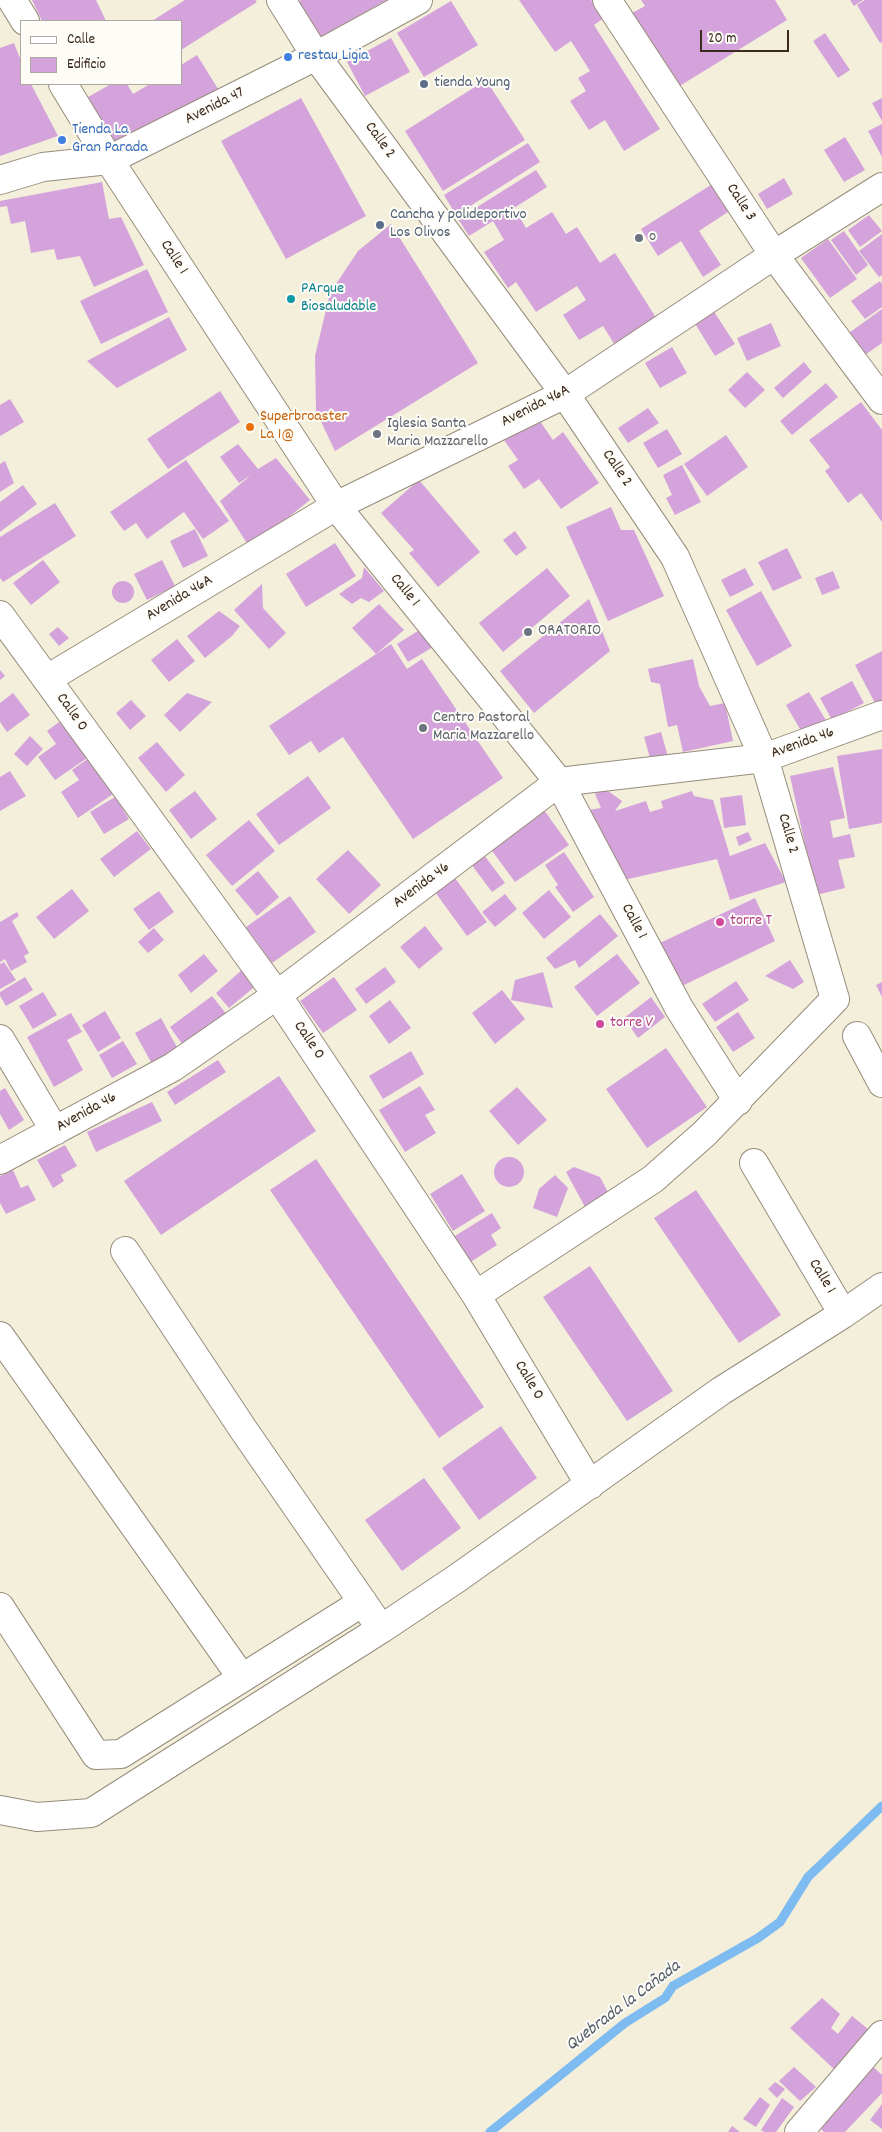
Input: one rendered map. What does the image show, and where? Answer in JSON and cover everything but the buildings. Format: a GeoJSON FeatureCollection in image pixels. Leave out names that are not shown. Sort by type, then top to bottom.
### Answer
{"type":"FeatureCollection","features":[{"type":"Feature","properties":{"kind":"street"},"geometry":{"type":"LineString","coordinates":[[12,0],[23,20]]}},
{"type":"Feature","properties":{"kind":"street","name":"Calle 2"},"geometry":{"type":"LineString","coordinates":[[281,0],[316,56],[565,394],[675,557],[764,758],[835,999],[738,1101]]}},
{"type":"Feature","properties":{"kind":"street","name":"Avenida 47"},"geometry":{"type":"LineString","coordinates":[[0,180],[43,167],[109,160],[316,56],[418,0]]}},
{"type":"Feature","properties":{"kind":"street","name":"Calle 3"},"geometry":{"type":"LineString","coordinates":[[607,0],[774,254],[882,400]]}},
{"type":"Feature","properties":{"kind":"street","name":"Calle 1"},"geometry":{"type":"LineString","coordinates":[[63,85],[109,160],[336,506],[559,782],[679,1008],[738,1101]]}},
{"type":"Feature","properties":{"kind":"street","name":"Avenida 46A"},"geometry":{"type":"LineString","coordinates":[[47,679],[336,506],[565,394],[774,254],[882,187]]}},
{"type":"Feature","properties":{"kind":"street","name":"Calle 0"},"geometry":{"type":"LineString","coordinates":[[0,616],[278,995],[476,1295],[590,1485]]}},
{"type":"Feature","properties":{"kind":"street","name":"Avenida 46"},"geometry":{"type":"LineString","coordinates":[[0,1160],[173,1066],[278,995],[559,782],[764,758],[882,715]]}},
{"type":"Feature","properties":{"kind":"street"},"geometry":{"type":"LineString","coordinates":[[857,1036],[882,1083]]}},
{"type":"Feature","properties":{"kind":"street"},"geometry":{"type":"LineString","coordinates":[[0,1039],[56,1130]]}},
{"type":"Feature","properties":{"kind":"street"},"geometry":{"type":"LineString","coordinates":[[476,1295],[653,1179],[738,1101]]}},
{"type":"Feature","properties":{"kind":"street","name":"Calle 1"},"geometry":{"type":"LineString","coordinates":[[754,1163],[843,1314]]}},
{"type":"Feature","properties":{"kind":"street"},"geometry":{"type":"LineString","coordinates":[[125,1251],[243,1429],[381,1628]]}},
{"type":"Feature","properties":{"kind":"street"},"geometry":{"type":"LineString","coordinates":[[0,1810],[38,1816],[90,1813],[381,1628],[496,1552],[722,1391],[882,1287]]}},
{"type":"Feature","properties":{"kind":"street"},"geometry":{"type":"LineString","coordinates":[[0,1336],[242,1678]]}},
{"type":"Feature","properties":{"kind":"street"},"geometry":{"type":"LineString","coordinates":[[0,1607],[96,1754],[121,1754],[363,1602]]}},
{"type":"Feature","properties":{"kind":"street"},"geometry":{"type":"LineString","coordinates":[[799,2132],[882,2035]]}},
{"type":"Feature","properties":{"kind":"waterway","name":"Quebrada la Cañada"},"geometry":{"type":"LineString","coordinates":[[490,2132],[625,2023],[665,1998],[673,1986],[758,1938],[780,1922],[808,1877],[882,1806]]}},
{"type":"Feature","properties":{"kind":"place","name":"restau Ligia"},"geometry":{"type":"Point","coordinates":[288,57]}},
{"type":"Feature","properties":{"kind":"place","name":"tienda Young"},"geometry":{"type":"Point","coordinates":[424,84]}},
{"type":"Feature","properties":{"kind":"place","name":"Tienda La Gran Parada"},"geometry":{"type":"Point","coordinates":[62,140]}},
{"type":"Feature","properties":{"kind":"place","name":"Cancha y polideportivo Los Olivos"},"geometry":{"type":"Point","coordinates":[380,225]}},
{"type":"Feature","properties":{"kind":"place","name":"o"},"geometry":{"type":"Point","coordinates":[639,238]}},
{"type":"Feature","properties":{"kind":"place","name":"PArque Biosaludable"},"geometry":{"type":"Point","coordinates":[291,299]}},
{"type":"Feature","properties":{"kind":"place","name":"Superbroaster La 1@"},"geometry":{"type":"Point","coordinates":[250,427]}},
{"type":"Feature","properties":{"kind":"place","name":"Iglesia Santa Maria Mazzarello"},"geometry":{"type":"Point","coordinates":[377,434]}},
{"type":"Feature","properties":{"kind":"place","name":"ORATORIO"},"geometry":{"type":"Point","coordinates":[528,632]}},
{"type":"Feature","properties":{"kind":"place","name":"Centro Pastoral Maria Mazzarello"},"geometry":{"type":"Point","coordinates":[423,728]}},
{"type":"Feature","properties":{"kind":"place","name":"torre T"},"geometry":{"type":"Point","coordinates":[720,922]}},
{"type":"Feature","properties":{"kind":"place","name":"torre V"},"geometry":{"type":"Point","coordinates":[600,1024]}}]}
